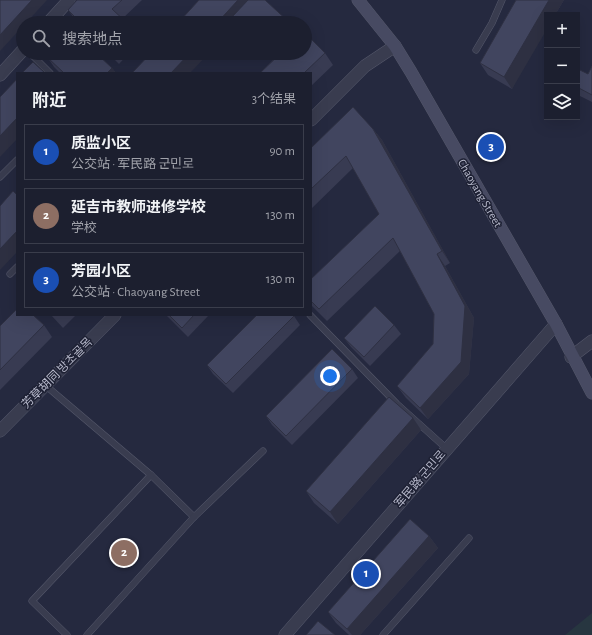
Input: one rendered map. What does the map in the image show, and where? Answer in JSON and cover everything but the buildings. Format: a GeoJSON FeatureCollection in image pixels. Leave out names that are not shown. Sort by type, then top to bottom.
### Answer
{"type":"FeatureCollection","features":[{"type":"Feature","properties":{"kind":"main road","name":"Chaoyang Street"},"geometry":{"type":"LineString","coordinates":[[358,0],[395,46],[556,324],[571,357],[592,393]]}},
{"type":"Feature","properties":{"kind":"street"},"geometry":{"type":"LineString","coordinates":[[54,16],[69,0]]}},
{"type":"Feature","properties":{"kind":"street"},"geometry":{"type":"LineString","coordinates":[[312,119],[365,66],[395,46]]}},
{"type":"Feature","properties":{"kind":"street"},"geometry":{"type":"LineString","coordinates":[[0,75],[16,58]]}},
{"type":"Feature","properties":{"kind":"street","name":"芳草胡同 방초골목"},"geometry":{"type":"LineString","coordinates":[[0,430],[114,316]]}},
{"type":"Feature","properties":{"kind":"street","name":"军民路 군민로"},"geometry":{"type":"LineString","coordinates":[[285,635],[556,324]]}},
{"type":"Feature","properties":{"kind":"street"},"geometry":{"type":"LineString","coordinates":[[571,357],[592,341]]}},
{"type":"Feature","properties":{"kind":"lane"},"geometry":{"type":"LineString","coordinates":[[476,50],[492,23],[502,0]]}},
{"type":"Feature","properties":{"kind":"lane"},"geometry":{"type":"LineString","coordinates":[[37,60],[49,72]]}},
{"type":"Feature","properties":{"kind":"lane"},"geometry":{"type":"LineString","coordinates":[[0,178],[16,161]]}},
{"type":"Feature","properties":{"kind":"lane"},"geometry":{"type":"LineString","coordinates":[[10,274],[16,268]]}},
{"type":"Feature","properties":{"kind":"lane"},"geometry":{"type":"LineString","coordinates":[[311,316],[397,404],[447,449]]}},
{"type":"Feature","properties":{"kind":"lane"},"geometry":{"type":"LineString","coordinates":[[45,385],[151,475],[194,517]]}},
{"type":"Feature","properties":{"kind":"lane"},"geometry":{"type":"LineString","coordinates":[[87,635],[194,517],[263,451]]}},
{"type":"Feature","properties":{"kind":"lane"},"geometry":{"type":"LineString","coordinates":[[67,635],[32,601],[151,475]]}},
{"type":"Feature","properties":{"kind":"lane"},"geometry":{"type":"LineString","coordinates":[[383,635],[469,538]]}},
{"type":"Feature","properties":{"kind":"shaded area"},"geometry":{"type":"Polygon","coordinates":[[[592,613],[592,635],[565,635],[592,613]]]}},
{"type":"Feature","properties":{"kind":"place","name":"芳园小区"},"geometry":{"type":"Point","coordinates":[491,147]}},
{"type":"Feature","properties":{"kind":"place","name":"延吉市教师进修学校"},"geometry":{"type":"Point","coordinates":[124,553]}},
{"type":"Feature","properties":{"kind":"place","name":"质监小区"},"geometry":{"type":"Point","coordinates":[366,574]}}]}
